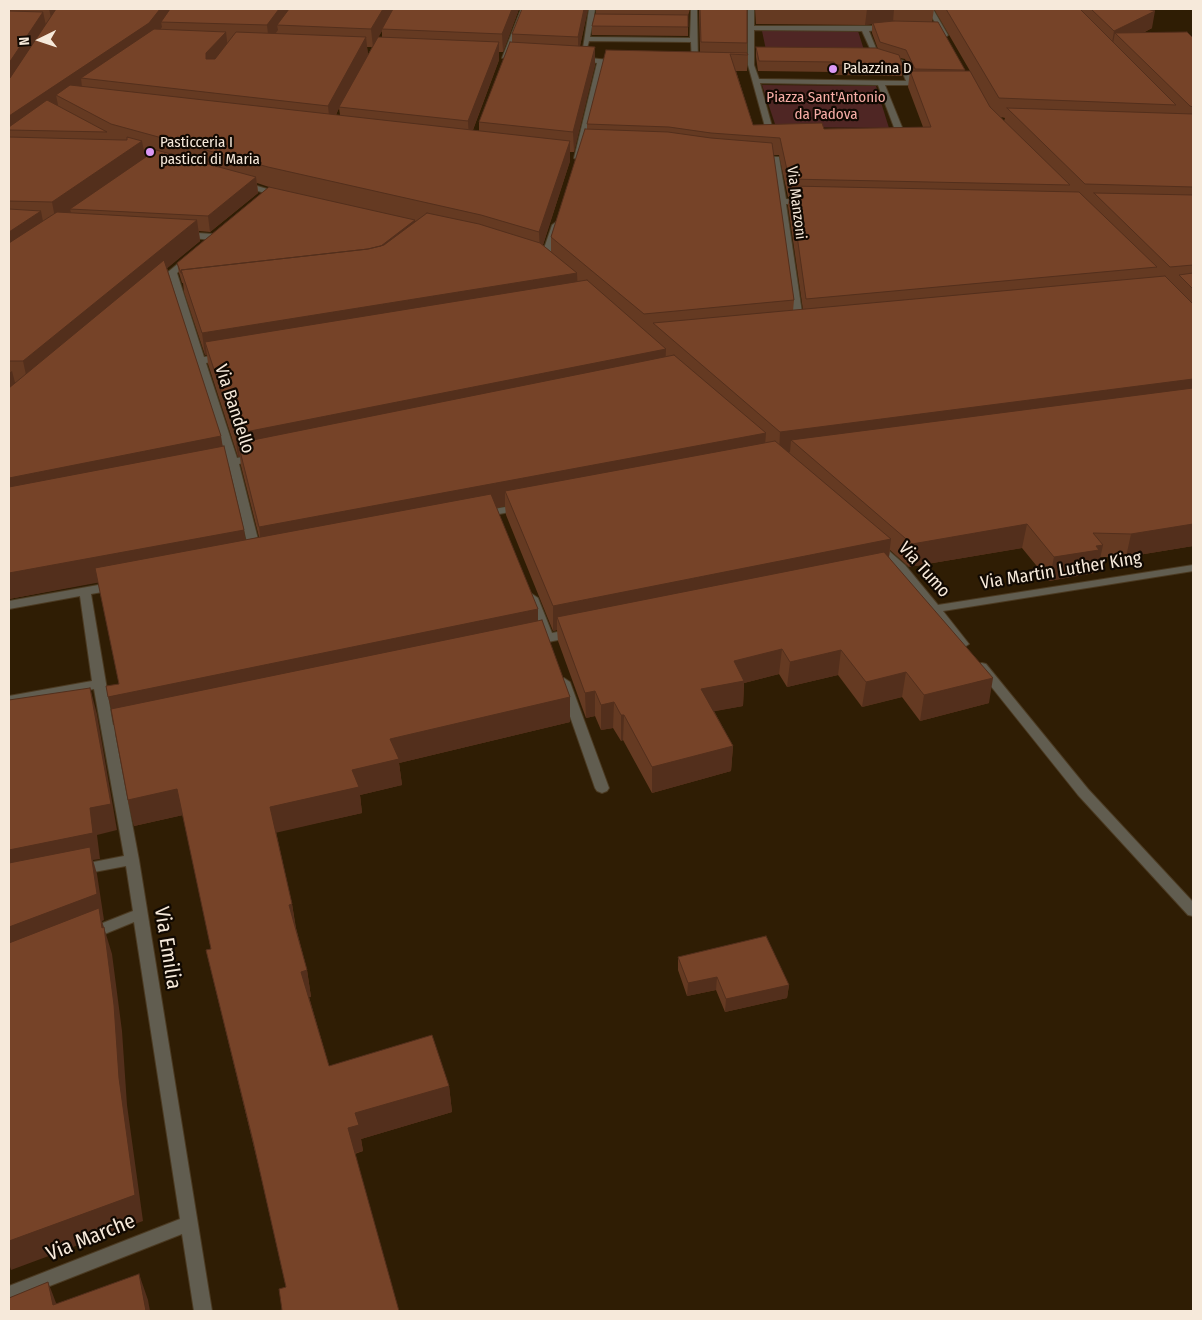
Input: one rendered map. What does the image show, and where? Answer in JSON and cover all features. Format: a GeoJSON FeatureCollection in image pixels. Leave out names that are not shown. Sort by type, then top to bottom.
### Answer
{"type":"FeatureCollection","features":[{"type":"Feature","properties":{"kind":"street"},"geometry":{"type":"LineString","coordinates":[[502,65],[508,56],[524,9]]}},
{"type":"Feature","properties":{"kind":"street"},"geometry":{"type":"LineString","coordinates":[[583,59],[592,9]]}},
{"type":"Feature","properties":{"kind":"street"},"geometry":{"type":"LineString","coordinates":[[694,9],[695,64]]}},
{"type":"Feature","properties":{"kind":"street"},"geometry":{"type":"LineString","coordinates":[[751,9],[751,65],[770,132],[790,132]]}},
{"type":"Feature","properties":{"kind":"street"},"geometry":{"type":"LineString","coordinates":[[930,9],[950,44]]}},
{"type":"Feature","properties":{"kind":"street"},"geometry":{"type":"LineString","coordinates":[[590,19],[618,20]]}},
{"type":"Feature","properties":{"kind":"street"},"geometry":{"type":"LineString","coordinates":[[684,21],[693,22]]}},
{"type":"Feature","properties":{"kind":"street"},"geometry":{"type":"LineString","coordinates":[[751,28],[864,29],[893,26]]}},
{"type":"Feature","properties":{"kind":"street"},"geometry":{"type":"LineString","coordinates":[[931,27],[940,27]]}},
{"type":"Feature","properties":{"kind":"street"},"geometry":{"type":"LineString","coordinates":[[864,29],[875,54]]}},
{"type":"Feature","properties":{"kind":"street"},"geometry":{"type":"LineString","coordinates":[[586,39],[694,40]]}},
{"type":"Feature","properties":{"kind":"street"},"geometry":{"type":"LineString","coordinates":[[751,52],[760,53]]}},
{"type":"Feature","properties":{"kind":"street"},"geometry":{"type":"LineString","coordinates":[[866,53],[902,62],[910,83]]}},
{"type":"Feature","properties":{"kind":"street"},"geometry":{"type":"LineString","coordinates":[[495,56],[508,56]]}},
{"type":"Feature","properties":{"kind":"street"},"geometry":{"type":"LineString","coordinates":[[574,59],[629,63]]}},
{"type":"Feature","properties":{"kind":"street"},"geometry":{"type":"LineString","coordinates":[[575,166],[601,62]]}},
{"type":"Feature","properties":{"kind":"street"},"geometry":{"type":"LineString","coordinates":[[686,64],[704,64]]}},
{"type":"Feature","properties":{"kind":"street"},"geometry":{"type":"LineString","coordinates":[[742,65],[751,65]]}},
{"type":"Feature","properties":{"kind":"street"},"geometry":{"type":"LineString","coordinates":[[755,81],[937,84]]}},
{"type":"Feature","properties":{"kind":"street"},"geometry":{"type":"LineString","coordinates":[[880,132],[900,132],[881,83]]}},
{"type":"Feature","properties":{"kind":"street"},"geometry":{"type":"LineString","coordinates":[[581,145],[590,145]]}},
{"type":"Feature","properties":{"kind":"street"},"geometry":{"type":"LineString","coordinates":[[569,156],[578,157]]}},
{"type":"Feature","properties":{"kind":"street","name":"Via Manzoni"},"geometry":{"type":"LineString","coordinates":[[748,157],[776,159],[799,326]]}},
{"type":"Feature","properties":{"kind":"street"},"geometry":{"type":"LineString","coordinates":[[230,181],[264,194],[286,196]]}},
{"type":"Feature","properties":{"kind":"street"},"geometry":{"type":"LineString","coordinates":[[781,201],[811,202]]}},
{"type":"Feature","properties":{"kind":"street"},"geometry":{"type":"LineString","coordinates":[[543,261],[560,213]]}},
{"type":"Feature","properties":{"kind":"street"},"geometry":{"type":"LineString","coordinates":[[150,291],[216,234],[174,235]]}},
{"type":"Feature","properties":{"kind":"street","name":"Via Bandello"},"geometry":{"type":"LineString","coordinates":[[172,272],[182,287],[200,361],[233,462],[256,557]]}},
{"type":"Feature","properties":{"kind":"street"},"geometry":{"type":"LineString","coordinates":[[200,361],[230,356]]}},
{"type":"Feature","properties":{"kind":"street"},"geometry":{"type":"LineString","coordinates":[[204,468],[272,454]]}},
{"type":"Feature","properties":{"kind":"street"},"geometry":{"type":"LineString","coordinates":[[468,517],[498,516],[535,504]]}},
{"type":"Feature","properties":{"kind":"street","name":"Via Tumo"},"geometry":{"type":"LineString","coordinates":[[865,535],[901,567],[1082,792],[1193,911]]}},
{"type":"Feature","properties":{"kind":"street"},"geometry":{"type":"LineString","coordinates":[[882,571],[901,567]]}},
{"type":"Feature","properties":{"kind":"street","name":"Via Martin Luther King"},"geometry":{"type":"LineString","coordinates":[[935,609],[1193,568]]}},
{"type":"Feature","properties":{"kind":"street"},"geometry":{"type":"LineString","coordinates":[[9,605],[123,584]]}},
{"type":"Feature","properties":{"kind":"street"},"geometry":{"type":"LineString","coordinates":[[526,584],[549,643]]}},
{"type":"Feature","properties":{"kind":"street","name":"Via Emilia"},"geometry":{"type":"LineString","coordinates":[[85,592],[99,684],[132,860],[203,1311]]}},
{"type":"Feature","properties":{"kind":"street"},"geometry":{"type":"LineString","coordinates":[[518,644],[549,643],[586,630]]}},
{"type":"Feature","properties":{"kind":"street"},"geometry":{"type":"LineString","coordinates":[[558,666],[602,788]]}},
{"type":"Feature","properties":{"kind":"street"},"geometry":{"type":"LineString","coordinates":[[9,700],[99,684]]}},
{"type":"Feature","properties":{"kind":"street"},"geometry":{"type":"LineString","coordinates":[[109,730],[138,724]]}},
{"type":"Feature","properties":{"kind":"street"},"geometry":{"type":"LineString","coordinates":[[66,873],[132,860]]}},
{"type":"Feature","properties":{"kind":"street"},"geometry":{"type":"LineString","coordinates":[[79,938],[140,914]]}},
{"type":"Feature","properties":{"kind":"street","name":"Via Marche"},"geometry":{"type":"LineString","coordinates":[[9,1294],[190,1223]]}},
{"type":"Feature","properties":{"kind":"green space"},"geometry":{"type":"Polygon","coordinates":[[[762,31],[858,31],[864,50],[766,50],[762,31]]]}},
{"type":"Feature","properties":{"kind":"green space","name":"Piazza Sant'Antonio da Padova"},"geometry":{"type":"Polygon","coordinates":[[[762,85],[876,86],[889,128],[776,127],[762,85]]]}},
{"type":"Feature","properties":{"kind":"building"},"geometry":{"type":"Polygon","coordinates":[[[56,9],[160,9],[149,23],[9,116],[9,79],[56,9]]]}},
{"type":"Feature","properties":{"kind":"building"},"geometry":{"type":"Polygon","coordinates":[[[170,9],[279,9],[267,25],[161,22],[170,9]]]}},
{"type":"Feature","properties":{"kind":"building"},"geometry":{"type":"Polygon","coordinates":[[[289,9],[383,9],[371,29],[277,25],[289,9]]]}},
{"type":"Feature","properties":{"kind":"building"},"geometry":{"type":"Polygon","coordinates":[[[393,9],[512,9],[502,34],[382,29],[393,9]]]}},
{"type":"Feature","properties":{"kind":"building"},"geometry":{"type":"Polygon","coordinates":[[[522,9],[584,9],[578,37],[512,34],[522,9]]]}},
{"type":"Feature","properties":{"kind":"building"},"geometry":{"type":"Polygon","coordinates":[[[700,9],[747,9],[747,43],[701,42],[700,9]]]}},
{"type":"Feature","properties":{"kind":"building"},"geometry":{"type":"Polygon","coordinates":[[[946,9],[1080,9],[1176,105],[999,98],[946,9]]]}},
{"type":"Feature","properties":{"kind":"building"},"geometry":{"type":"Polygon","coordinates":[[[1091,9],[1146,9],[1155,11],[1114,31],[1091,9]]]}},
{"type":"Feature","properties":{"kind":"building"},"geometry":{"type":"Polygon","coordinates":[[[9,11],[43,12],[9,63],[9,11]]]}},
{"type":"Feature","properties":{"kind":"building"},"geometry":{"type":"Polygon","coordinates":[[[595,14],[688,15],[688,27],[592,26],[595,14]]]}},
{"type":"Feature","properties":{"kind":"building"},"geometry":{"type":"Polygon","coordinates":[[[894,21],[938,22],[965,70],[915,69],[906,50],[880,42],[873,23],[894,21]]]}},
{"type":"Feature","properties":{"kind":"building"},"geometry":{"type":"Polygon","coordinates":[[[154,29],[226,32],[206,53],[206,59],[215,59],[236,32],[366,37],[328,106],[81,78],[154,29]]]}},
{"type":"Feature","properties":{"kind":"building"},"geometry":{"type":"Polygon","coordinates":[[[1187,32],[1193,38],[1193,107],[1115,33],[1187,32]]]}},
{"type":"Feature","properties":{"kind":"building"},"geometry":{"type":"Polygon","coordinates":[[[378,37],[499,42],[468,121],[339,107],[378,37]]]}},
{"type":"Feature","properties":{"kind":"building"},"geometry":{"type":"Polygon","coordinates":[[[510,42],[595,47],[573,132],[479,122],[510,42]]]}},
{"type":"Feature","properties":{"kind":"building"},"geometry":{"type":"Polygon","coordinates":[[[756,47],[876,48],[899,55],[903,66],[835,65],[834,62],[759,61],[756,47]]]}},
{"type":"Feature","properties":{"kind":"building"},"geometry":{"type":"Polygon","coordinates":[[[606,50],[747,53],[748,55],[730,54],[753,125],[822,123],[824,129],[931,127],[910,71],[970,71],[990,107],[1070,185],[789,179],[780,138],[711,133],[669,127],[587,124],[606,50]]]}},
{"type":"Feature","properties":{"kind":"building"},"geometry":{"type":"Polygon","coordinates":[[[70,85],[570,141],[539,232],[481,215],[268,167],[111,124],[56,95],[70,85]]]}},
{"type":"Feature","properties":{"kind":"building"},"geometry":{"type":"Polygon","coordinates":[[[47,100],[107,132],[9,130],[9,127],[47,100]]]}},
{"type":"Feature","properties":{"kind":"building"},"geometry":{"type":"Polygon","coordinates":[[[1007,108],[1193,114],[1193,187],[1085,184],[1007,108]]]}},
{"type":"Feature","properties":{"kind":"building"},"geometry":{"type":"Polygon","coordinates":[[[585,129],[668,132],[772,143],[794,300],[644,314],[551,237],[585,129]]]}},
{"type":"Feature","properties":{"kind":"building"},"geometry":{"type":"Polygon","coordinates":[[[9,137],[127,140],[127,137],[142,141],[52,202],[9,201],[9,137]]]}},
{"type":"Feature","properties":{"kind":"building"},"geometry":{"type":"Polygon","coordinates":[[[156,150],[256,177],[208,216],[70,209],[156,150]]]}},
{"type":"Feature","properties":{"kind":"building"},"geometry":{"type":"Polygon","coordinates":[[[790,186],[1079,192],[1157,267],[806,299],[790,186]]]}},
{"type":"Feature","properties":{"kind":"building"},"geometry":{"type":"Polygon","coordinates":[[[269,187],[415,220],[381,246],[368,249],[181,270],[181,273],[177,263],[269,187]]]}},
{"type":"Feature","properties":{"kind":"building"},"geometry":{"type":"Polygon","coordinates":[[[1094,193],[1193,195],[1193,265],[1170,267],[1094,193]]]}},
{"type":"Feature","properties":{"kind":"building"},"geometry":{"type":"Polygon","coordinates":[[[9,209],[41,211],[9,232],[9,209]]]}},
{"type":"Feature","properties":{"kind":"building"},"geometry":{"type":"Polygon","coordinates":[[[57,212],[197,220],[23,361],[9,361],[9,243],[57,212]]]}},
{"type":"Feature","properties":{"kind":"building"},"geometry":{"type":"Polygon","coordinates":[[[427,213],[479,224],[540,243],[577,273],[202,333],[181,270],[368,249],[384,245],[427,213]]]}},
{"type":"Feature","properties":{"kind":"building"},"geometry":{"type":"Polygon","coordinates":[[[164,260],[221,436],[9,478],[9,388],[164,260]]]}},
{"type":"Feature","properties":{"kind":"building"},"geometry":{"type":"Polygon","coordinates":[[[1193,273],[1193,289],[1179,275],[1193,273]]]}},
{"type":"Feature","properties":{"kind":"building"},"geometry":{"type":"Polygon","coordinates":[[[1165,276],[1193,304],[1193,379],[780,432],[653,323],[1165,276]]]}},
{"type":"Feature","properties":{"kind":"building"},"geometry":{"type":"Polygon","coordinates":[[[587,280],[666,349],[235,434],[205,342],[587,280]]]}},
{"type":"Feature","properties":{"kind":"building"},"geometry":{"type":"Polygon","coordinates":[[[674,355],[766,433],[259,527],[238,443],[674,355]]]}},
{"type":"Feature","properties":{"kind":"building"},"geometry":{"type":"Polygon","coordinates":[[[1193,388],[1193,524],[1131,534],[1093,533],[1103,545],[1096,546],[1099,550],[1054,557],[1027,524],[912,544],[791,440],[1193,388]]]}},
{"type":"Feature","properties":{"kind":"building"},"geometry":{"type":"Polygon","coordinates":[[[775,441],[891,539],[553,606],[505,491],[775,441]]]}},
{"type":"Feature","properties":{"kind":"building"},"geometry":{"type":"Polygon","coordinates":[[[224,446],[244,530],[9,573],[9,487],[224,446]]]}},
{"type":"Feature","properties":{"kind":"building"},"geometry":{"type":"Polygon","coordinates":[[[491,494],[538,609],[108,697],[106,686],[119,684],[95,568],[491,494]]]}},
{"type":"Feature","properties":{"kind":"building"},"geometry":{"type":"Polygon","coordinates":[[[884,552],[993,678],[924,695],[906,672],[866,682],[841,650],[790,662],[782,649],[734,661],[744,681],[701,689],[733,746],[652,767],[624,715],[621,715],[614,702],[601,705],[595,691],[585,693],[557,617],[884,552]]]}},
{"type":"Feature","properties":{"kind":"building"},"geometry":{"type":"Polygon","coordinates":[[[542,620],[570,697],[390,739],[399,759],[352,770],[359,787],[270,807],[292,904],[289,905],[307,970],[301,972],[329,1066],[432,1035],[449,1086],[355,1113],[359,1125],[348,1128],[399,1311],[277,1311],[282,1310],[279,1289],[286,1287],[253,1141],[206,950],[211,949],[177,789],[128,800],[111,709],[542,620]]]}},
{"type":"Feature","properties":{"kind":"building"},"geometry":{"type":"Polygon","coordinates":[[[90,688],[111,804],[90,808],[93,833],[9,850],[9,700],[90,688]]]}},
{"type":"Feature","properties":{"kind":"building"},"geometry":{"type":"Polygon","coordinates":[[[90,847],[97,894],[9,927],[9,863],[90,847]]]}},
{"type":"Feature","properties":{"kind":"building"},"geometry":{"type":"Polygon","coordinates":[[[99,908],[102,928],[104,927],[114,1005],[119,1078],[135,1195],[9,1241],[9,943],[99,908]]]}},
{"type":"Feature","properties":{"kind":"building"},"geometry":{"type":"Polygon","coordinates":[[[766,936],[789,985],[726,999],[717,977],[688,983],[678,957],[766,936]]]}},
{"type":"Feature","properties":{"kind":"building"},"geometry":{"type":"Polygon","coordinates":[[[139,1274],[146,1311],[9,1311],[9,1298],[48,1282],[53,1305],[139,1274]]]}},
{"type":"Feature","properties":{"kind":"place","name":"Palazzina D"},"geometry":{"type":"Point","coordinates":[833,69]}},
{"type":"Feature","properties":{"kind":"place","name":"Pasticceria I pasticci di Maria"},"geometry":{"type":"Point","coordinates":[150,152]}}]}
